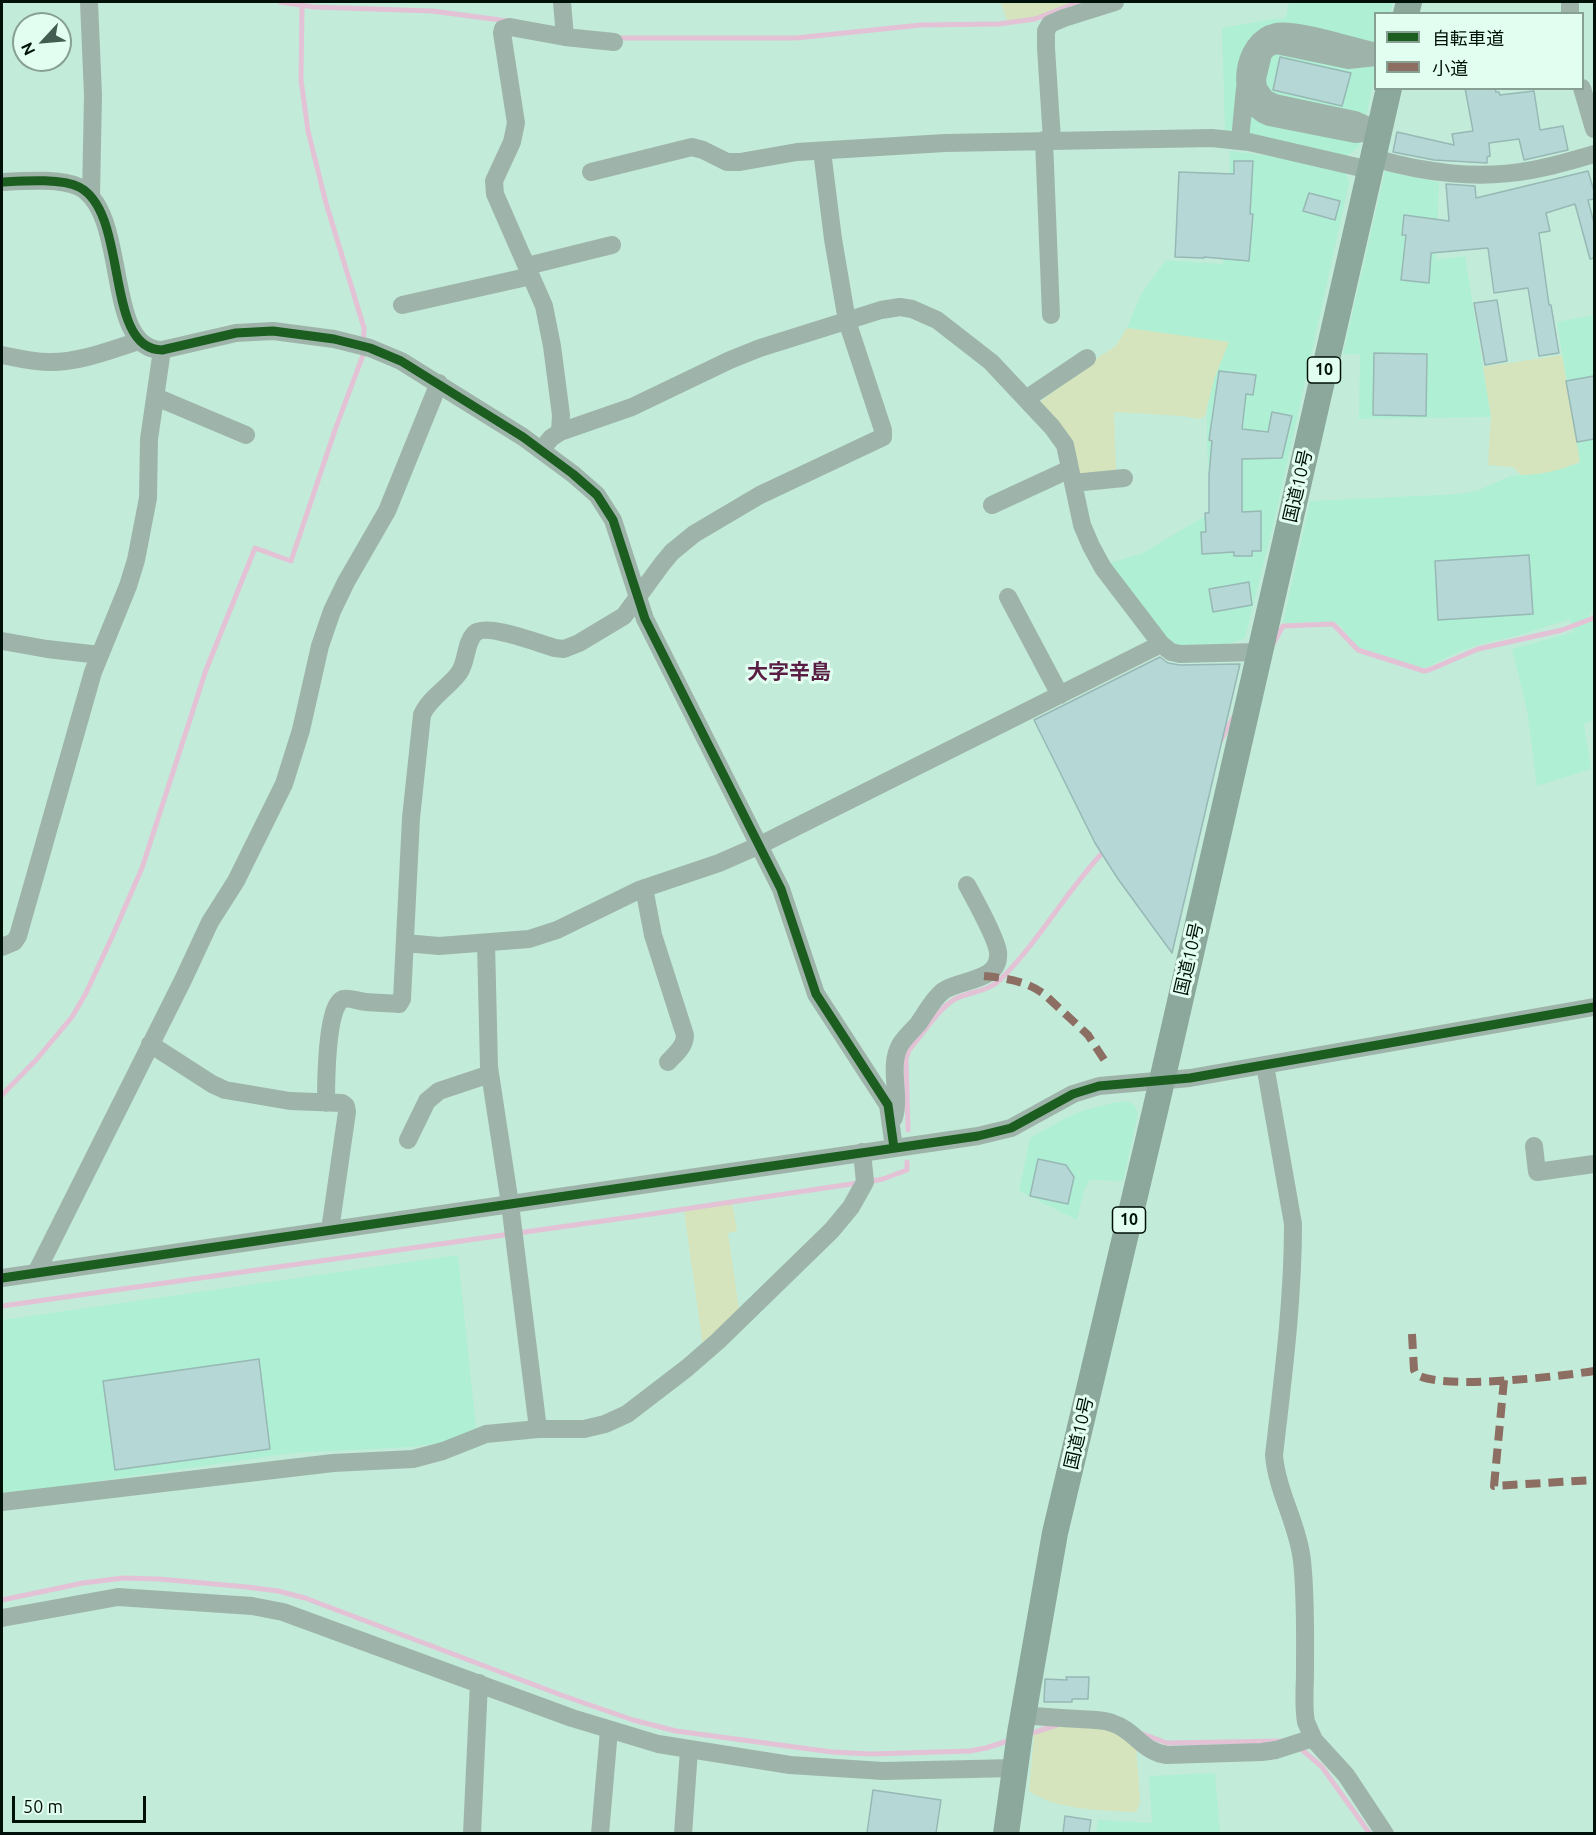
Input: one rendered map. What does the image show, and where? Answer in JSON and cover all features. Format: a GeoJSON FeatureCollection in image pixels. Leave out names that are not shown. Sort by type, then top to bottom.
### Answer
{"type":"FeatureCollection","features":[{"type":"Feature","properties":{"kind":"highway","name":"国道10号"},"geometry":{"type":"LineString","coordinates":[[1006,1833],[1019,1741],[1055,1533],[1389,90]]}},
{"type":"Feature","properties":{"kind":"street"},"geometry":{"type":"LineString","coordinates":[[89,2],[93,95],[91,196]]}},
{"type":"Feature","properties":{"kind":"street"},"geometry":{"type":"LineString","coordinates":[[562,2],[566,37]]}},
{"type":"Feature","properties":{"kind":"street"},"geometry":{"type":"LineString","coordinates":[[1051,315],[1046,31],[1050,24],[1064,18],[1116,2]]}},
{"type":"Feature","properties":{"kind":"street"},"geometry":{"type":"LineString","coordinates":[[560,432],[559,396],[544,306],[501,211],[494,188],[496,175],[512,142],[516,123],[501,33],[503,29],[510,27],[566,37],[614,42]]}},
{"type":"Feature","properties":{"kind":"street"},"geometry":{"type":"LineString","coordinates":[[1240,140],[1245,82],[1250,56],[1252,49],[1261,39],[1275,32],[1291,31],[1374,52]]}},
{"type":"Feature","properties":{"kind":"street"},"geometry":{"type":"LineString","coordinates":[[1374,57],[1348,60],[1276,45],[1268,48],[1261,58],[1257,83],[1262,95],[1275,104],[1355,120],[1379,131]]}},
{"type":"Feature","properties":{"kind":"street"},"geometry":{"type":"LineString","coordinates":[[1245,82],[1249,100],[1260,114],[1355,134],[1379,131]]}},
{"type":"Feature","properties":{"kind":"street"},"geometry":{"type":"LineString","coordinates":[[1583,90],[1594,129]]}},
{"type":"Feature","properties":{"kind":"street"},"geometry":{"type":"LineString","coordinates":[[591,172],[692,147],[700,148],[722,160],[732,162],[797,152],[945,142],[1048,140],[1196,138],[1240,140],[1372,164],[1451,174],[1484,175],[1533,170],[1594,154]]}},
{"type":"Feature","properties":{"kind":"street"},"geometry":{"type":"LineString","coordinates":[[326,1103],[328,1047],[337,1005],[340,1001],[347,999],[400,1003],[402,999],[414,784],[422,716],[428,705],[462,669],[470,642],[476,632],[496,631],[555,648],[564,649],[579,644],[624,616],[672,552],[694,534],[760,495],[883,437],[883,430],[847,321],[833,239],[822,151]]}},
{"type":"Feature","properties":{"kind":"street"},"geometry":{"type":"LineString","coordinates":[[2,182],[63,182],[81,188],[91,196],[105,225],[128,321],[139,341],[154,350],[236,333],[273,331],[334,339],[382,352],[439,383],[541,450],[586,484],[604,503],[613,520],[637,599],[654,638],[760,845],[787,904],[816,994],[888,1105],[894,1148]]}},
{"type":"Feature","properties":{"kind":"street"},"geometry":{"type":"LineString","coordinates":[[402,305],[529,271],[612,245]]}},
{"type":"Feature","properties":{"kind":"street"},"geometry":{"type":"LineString","coordinates":[[541,450],[551,438],[560,432],[641,403],[744,354],[892,307],[906,308],[937,320],[981,354],[1059,435],[1065,445],[1082,525],[1090,546],[1109,576],[1161,644],[1171,652],[1180,654],[1260,651]]}},
{"type":"Feature","properties":{"kind":"street"},"geometry":{"type":"LineString","coordinates":[[2,355],[36,361],[60,362],[95,355],[139,341]]}},
{"type":"Feature","properties":{"kind":"street"},"geometry":{"type":"LineString","coordinates":[[2,947],[14,942],[18,936],[73,738],[100,655],[128,586],[138,551],[148,498],[149,439],[162,350]]}},
{"type":"Feature","properties":{"kind":"street"},"geometry":{"type":"LineString","coordinates":[[1026,399],[1087,358]]}},
{"type":"Feature","properties":{"kind":"street"},"geometry":{"type":"LineString","coordinates":[[36,1273],[210,922],[236,881],[284,784],[301,730],[320,646],[332,611],[338,596],[387,511],[439,383]]}},
{"type":"Feature","properties":{"kind":"street"},"geometry":{"type":"LineString","coordinates":[[156,397],[246,435]]}},
{"type":"Feature","properties":{"kind":"street"},"geometry":{"type":"LineString","coordinates":[[992,505],[1072,476],[1125,478]]}},
{"type":"Feature","properties":{"kind":"street"},"geometry":{"type":"LineString","coordinates":[[1008,597],[1060,695]]}},
{"type":"Feature","properties":{"kind":"street"},"geometry":{"type":"LineString","coordinates":[[2,641],[100,655]]}},
{"type":"Feature","properties":{"kind":"street"},"geometry":{"type":"LineString","coordinates":[[405,943],[439,946],[486,943],[523,940],[548,933],[644,888],[719,863],[760,845],[1161,644]]}},
{"type":"Feature","properties":{"kind":"street"},"geometry":{"type":"LineString","coordinates":[[891,1122],[895,1114],[896,1061],[900,1046],[943,992],[955,985],[984,976],[997,961],[996,946],[968,885]]}},
{"type":"Feature","properties":{"kind":"street"},"geometry":{"type":"LineString","coordinates":[[644,888],[653,935],[685,1035],[682,1047],[668,1062]]}},
{"type":"Feature","properties":{"kind":"street"},"geometry":{"type":"LineString","coordinates":[[486,943],[487,1042],[490,1074],[510,1204],[538,1429]]}},
{"type":"Feature","properties":{"kind":"street"},"geometry":{"type":"LineString","coordinates":[[2,1278],[978,1136],[1011,1128],[1073,1094],[1099,1086],[1190,1078],[1594,1006]]}},
{"type":"Feature","properties":{"kind":"street"},"geometry":{"type":"LineString","coordinates":[[150,1044],[225,1090],[279,1100],[342,1103],[346,1106],[330,1230]]}},
{"type":"Feature","properties":{"kind":"street"},"geometry":{"type":"LineString","coordinates":[[1265,1065],[1293,1224],[1286,1355],[1274,1455],[1277,1477],[1302,1559],[1307,1728],[1346,1775],[1385,1833]]}},
{"type":"Feature","properties":{"kind":"street"},"geometry":{"type":"LineString","coordinates":[[408,1140],[427,1101],[439,1091],[490,1074]]}},
{"type":"Feature","properties":{"kind":"street"},"geometry":{"type":"LineString","coordinates":[[1534,1146],[1537,1172],[1594,1164]]}},
{"type":"Feature","properties":{"kind":"street"},"geometry":{"type":"LineString","coordinates":[[2,1502],[333,1463],[413,1459],[443,1451],[486,1434],[538,1429],[584,1429],[605,1424],[627,1414],[687,1368],[726,1333],[838,1222],[851,1207],[865,1182],[862,1152]]}},
{"type":"Feature","properties":{"kind":"street"},"geometry":{"type":"LineString","coordinates":[[2,1618],[118,1597],[252,1606],[283,1612],[609,1730],[689,1750],[790,1765],[883,1771],[1019,1741],[1100,1720],[1125,1728],[1149,1749],[1161,1754],[1250,1753],[1276,1750],[1313,1738]]}},
{"type":"Feature","properties":{"kind":"street"},"geometry":{"type":"LineString","coordinates":[[472,1833],[478,1683]]}},
{"type":"Feature","properties":{"kind":"street"},"geometry":{"type":"LineString","coordinates":[[600,1833],[609,1730]]}},
{"type":"Feature","properties":{"kind":"street"},"geometry":{"type":"LineString","coordinates":[[683,1833],[689,1750]]}},
{"type":"Feature","properties":{"kind":"shaded area"},"geometry":{"type":"Polygon","coordinates":[[[1001,2],[1072,2],[1032,18],[1007,20],[1001,2]]]}},
{"type":"Feature","properties":{"kind":"shaded area"},"geometry":{"type":"Polygon","coordinates":[[[1289,2],[1393,2],[1390,12],[1374,12],[1374,80],[1359,147],[1347,156],[1225,132],[1222,28],[1286,17],[1289,2]]]}},
{"type":"Feature","properties":{"kind":"shaded area"},"geometry":{"type":"Polygon","coordinates":[[[1230,151],[1271,156],[1346,173],[1349,183],[1277,509],[1245,638],[1222,647],[1172,645],[1110,563],[1143,553],[1205,516],[1211,504],[1207,410],[1214,379],[1228,342],[1127,328],[1141,294],[1166,260],[1223,264],[1230,151]]]}},
{"type":"Feature","properties":{"kind":"shaded area"},"geometry":{"type":"Polygon","coordinates":[[[1385,171],[1439,182],[1436,260],[1465,256],[1491,417],[1359,419],[1360,354],[1343,354],[1385,171]]]}},
{"type":"Feature","properties":{"kind":"shaded area"},"geometry":{"type":"Polygon","coordinates":[[[1594,315],[1594,610],[1589,613],[1594,624],[1594,720],[1584,724],[1591,769],[1537,786],[1527,710],[1512,649],[1574,632],[1570,619],[1481,644],[1421,668],[1360,648],[1354,644],[1341,626],[1332,622],[1283,623],[1310,501],[1460,494],[1477,491],[1510,476],[1545,473],[1580,463],[1557,322],[1594,315]]]}},
{"type":"Feature","properties":{"kind":"shaded area"},"geometry":{"type":"Polygon","coordinates":[[[1127,328],[1229,342],[1214,379],[1205,416],[1199,419],[1114,412],[1116,473],[1080,474],[1040,402],[1116,346],[1127,328]]]}},
{"type":"Feature","properties":{"kind":"shaded area"},"geometry":{"type":"Polygon","coordinates":[[[1562,355],[1580,462],[1551,472],[1529,475],[1521,475],[1513,467],[1488,465],[1491,417],[1483,367],[1562,355]]]}},
{"type":"Feature","properties":{"kind":"shaded area"},"geometry":{"type":"Polygon","coordinates":[[[1128,1101],[1135,1106],[1138,1114],[1123,1181],[1090,1180],[1084,1190],[1077,1220],[1019,1191],[1030,1138],[1082,1111],[1128,1101]]]}},
{"type":"Feature","properties":{"kind":"shaded area"},"geometry":{"type":"Polygon","coordinates":[[[732,1203],[737,1231],[728,1233],[739,1310],[703,1347],[684,1210],[732,1203]]]}},
{"type":"Feature","properties":{"kind":"shaded area"},"geometry":{"type":"Polygon","coordinates":[[[458,1255],[476,1429],[439,1443],[410,1447],[292,1453],[2,1495],[2,1320],[458,1255]]]}},
{"type":"Feature","properties":{"kind":"shaded area"},"geometry":{"type":"Polygon","coordinates":[[[1060,1724],[1108,1727],[1136,1746],[1140,1801],[1137,1811],[1079,1808],[1052,1802],[1029,1791],[1034,1735],[1047,1727],[1060,1724]]]}},
{"type":"Feature","properties":{"kind":"shaded area"},"geometry":{"type":"Polygon","coordinates":[[[1215,1773],[1220,1833],[1096,1833],[1098,1820],[1152,1823],[1149,1776],[1215,1773]]]}},
{"type":"Feature","properties":{"kind":"building"},"geometry":{"type":"Polygon","coordinates":[[[1280,57],[1351,73],[1342,106],[1273,90],[1280,57]]]}},
{"type":"Feature","properties":{"kind":"building"},"geometry":{"type":"Polygon","coordinates":[[[1465,90],[1496,90],[1500,95],[1534,91],[1540,130],[1563,126],[1568,150],[1524,160],[1519,139],[1489,143],[1490,156],[1487,157],[1487,163],[1434,160],[1393,152],[1397,132],[1454,145],[1452,134],[1473,131],[1465,90]]]}},
{"type":"Feature","properties":{"kind":"building"},"geometry":{"type":"Polygon","coordinates":[[[1234,161],[1253,161],[1250,214],[1253,214],[1249,261],[1175,257],[1179,172],[1234,174],[1234,161]]]}},
{"type":"Feature","properties":{"kind":"building"},"geometry":{"type":"Polygon","coordinates":[[[1588,171],[1594,191],[1594,199],[1588,200],[1594,223],[1594,258],[1590,259],[1575,204],[1546,213],[1550,231],[1539,233],[1549,305],[1551,305],[1559,353],[1539,356],[1528,288],[1494,293],[1488,248],[1431,253],[1429,283],[1401,280],[1406,235],[1402,235],[1404,215],[1449,221],[1446,184],[1475,186],[1476,198],[1588,171]]]}},
{"type":"Feature","properties":{"kind":"building"},"geometry":{"type":"Polygon","coordinates":[[[1309,193],[1340,201],[1335,220],[1303,211],[1309,193]]]}},
{"type":"Feature","properties":{"kind":"building"},"geometry":{"type":"Polygon","coordinates":[[[1497,300],[1507,361],[1485,365],[1474,303],[1497,300]]]}},
{"type":"Feature","properties":{"kind":"building"},"geometry":{"type":"Polygon","coordinates":[[[1374,353],[1427,354],[1426,416],[1373,415],[1374,353]]]}},
{"type":"Feature","properties":{"kind":"building"},"geometry":{"type":"Polygon","coordinates":[[[1219,371],[1256,375],[1253,395],[1246,394],[1242,429],[1268,432],[1272,412],[1292,416],[1282,458],[1242,459],[1242,512],[1261,511],[1261,551],[1252,551],[1252,556],[1234,556],[1234,552],[1202,554],[1201,532],[1206,532],[1205,513],[1209,513],[1212,441],[1209,440],[1219,371]]]}},
{"type":"Feature","properties":{"kind":"building"},"geometry":{"type":"Polygon","coordinates":[[[1594,376],[1594,439],[1577,442],[1566,381],[1594,376]]]}},
{"type":"Feature","properties":{"kind":"building"},"geometry":{"type":"Polygon","coordinates":[[[1529,555],[1533,614],[1438,620],[1435,561],[1529,555]]]}},
{"type":"Feature","properties":{"kind":"building"},"geometry":{"type":"Polygon","coordinates":[[[1249,582],[1252,605],[1213,612],[1209,589],[1249,582]]]}},
{"type":"Feature","properties":{"kind":"building"},"geometry":{"type":"Polygon","coordinates":[[[1160,657],[1168,663],[1180,665],[1240,664],[1172,953],[1118,879],[1095,843],[1034,720],[1160,657]]]}},
{"type":"Feature","properties":{"kind":"building"},"geometry":{"type":"Polygon","coordinates":[[[1038,1159],[1066,1165],[1074,1177],[1068,1204],[1030,1196],[1038,1159]]]}},
{"type":"Feature","properties":{"kind":"building"},"geometry":{"type":"Polygon","coordinates":[[[259,1359],[270,1449],[115,1470],[103,1381],[259,1359]]]}},
{"type":"Feature","properties":{"kind":"building"},"geometry":{"type":"Polygon","coordinates":[[[1066,1677],[1089,1677],[1088,1699],[1072,1699],[1072,1702],[1044,1702],[1045,1679],[1067,1680],[1066,1677]]]}},
{"type":"Feature","properties":{"kind":"building"},"geometry":{"type":"Polygon","coordinates":[[[873,1790],[941,1800],[936,1833],[867,1833],[873,1790]]]}},
{"type":"Feature","properties":{"kind":"building"},"geometry":{"type":"Polygon","coordinates":[[[1065,1816],[1091,1820],[1089,1833],[1063,1833],[1065,1816]]]}},
{"type":"Feature","properties":{"kind":"waterway"},"geometry":{"type":"LineString","coordinates":[[280,2],[314,7],[432,11],[508,21]]}},
{"type":"Feature","properties":{"kind":"waterway"},"geometry":{"type":"LineString","coordinates":[[618,38],[796,38],[921,25],[998,24],[1035,19],[1079,2]]}},
{"type":"Feature","properties":{"kind":"waterway"},"geometry":{"type":"LineString","coordinates":[[2,1095],[36,1060],[72,1017],[86,993],[142,868],[206,670],[255,548],[291,561],[363,355],[364,328],[326,203],[308,131],[301,80],[302,5]]}},
{"type":"Feature","properties":{"kind":"waterway"},"geometry":{"type":"LineString","coordinates":[[1273,644],[1283,626],[1333,624],[1358,650],[1424,671],[1478,649],[1562,630],[1594,618]]}},
{"type":"Feature","properties":{"kind":"waterway"},"geometry":{"type":"LineString","coordinates":[[1220,742],[1234,716]]}},
{"type":"Feature","properties":{"kind":"waterway"},"geometry":{"type":"LineString","coordinates":[[908,1130],[906,1058],[909,1050],[949,1003],[961,996],[985,989],[1001,979],[1105,850]]}},
{"type":"Feature","properties":{"kind":"waterway"},"geometry":{"type":"LineString","coordinates":[[867,1182],[907,1170],[907,1162]]}},
{"type":"Feature","properties":{"kind":"waterway"},"geometry":{"type":"LineString","coordinates":[[2,1306],[858,1183]]}},
{"type":"Feature","properties":{"kind":"waterway"},"geometry":{"type":"LineString","coordinates":[[2,1600],[83,1583],[123,1578],[159,1579],[278,1591],[305,1598],[561,1695],[633,1720],[676,1731],[832,1752],[871,1754],[970,1751],[1011,1740]]}},
{"type":"Feature","properties":{"kind":"waterway"},"geometry":{"type":"LineString","coordinates":[[1029,1734],[1057,1725]]}},
{"type":"Feature","properties":{"kind":"waterway"},"geometry":{"type":"LineString","coordinates":[[1143,1734],[1167,1743],[1282,1741]]}},
{"type":"Feature","properties":{"kind":"waterway"},"geometry":{"type":"LineString","coordinates":[[1299,1747],[1322,1767],[1370,1834]]}},
{"type":"Feature","properties":{"kind":"marked path"},"geometry":{"type":"LineString","coordinates":[[984,976],[1016,981],[1044,994],[1088,1035],[1105,1061]]}},
{"type":"Feature","properties":{"kind":"marked path"},"geometry":{"type":"LineString","coordinates":[[1412,1334],[1414,1370],[1416,1374],[1429,1379],[1502,1381],[1594,1371]]}},
{"type":"Feature","properties":{"kind":"marked path"},"geometry":{"type":"LineString","coordinates":[[1504,1380],[1494,1486],[1594,1480]]}},
{"type":"Feature","properties":{"kind":"cycle path"},"geometry":{"type":"LineString","coordinates":[[2,182],[62,182],[79,187],[95,201],[105,223],[123,305],[131,328],[144,344],[162,350],[236,333],[273,331],[334,339],[370,348],[401,361],[523,437],[597,495],[613,520],[645,619],[781,889],[816,994],[888,1105],[894,1148]]}},
{"type":"Feature","properties":{"kind":"cycle path"},"geometry":{"type":"LineString","coordinates":[[2,1278],[978,1136],[1011,1128],[1073,1094],[1099,1086],[1190,1078],[1594,1007]]}},
{"type":"Feature","properties":{"kind":"district","name":"大字辛島"},"geometry":{"type":"Point","coordinates":[789,672]}}]}
